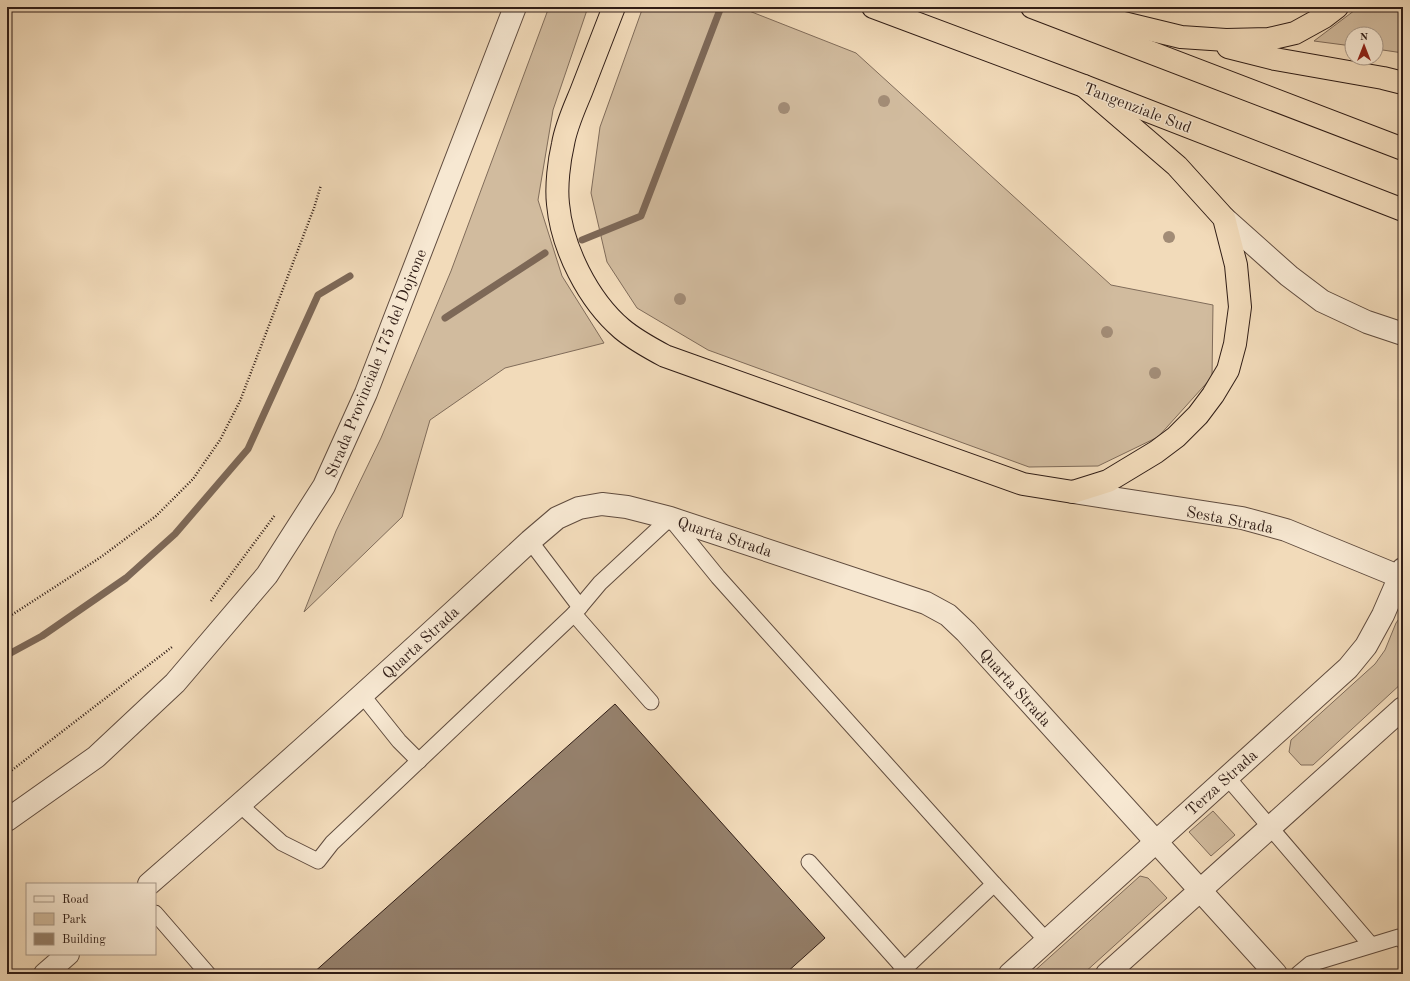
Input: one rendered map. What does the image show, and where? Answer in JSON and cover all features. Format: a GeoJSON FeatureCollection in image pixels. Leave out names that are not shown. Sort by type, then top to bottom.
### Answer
{"type":"FeatureCollection","features":[{"type":"Feature","properties":{"kind":"highway"},"geometry":{"type":"LineString","coordinates":[[614,7],[571,117],[563,143],[559,173],[558,204],[564,238],[579,272],[594,299],[621,328],[641,343],[673,358],[1023,484],[1073,492],[1108,480],[1156,452],[1176,437],[1198,415],[1213,395],[1228,370],[1235,344],[1240,307],[1236,265],[1224,218],[1177,166],[1084,86]]}},
{"type":"Feature","properties":{"kind":"highway","name":"Tangenziale Sud"},"geometry":{"type":"LineString","coordinates":[[873,7],[1084,86],[1403,210]]}},
{"type":"Feature","properties":{"kind":"highway"},"geometry":{"type":"LineString","coordinates":[[1032,7],[1403,149]]}},
{"type":"Feature","properties":{"kind":"highway"},"geometry":{"type":"LineString","coordinates":[[1057,7],[1276,59],[1396,80]]}},
{"type":"Feature","properties":{"kind":"highway"},"geometry":{"type":"LineString","coordinates":[[1181,37],[1226,40],[1269,38],[1295,33],[1324,17],[1337,7]]}},
{"type":"Feature","properties":{"kind":"street","name":"Strada Provinciale 175 del Dojrone"},"geometry":{"type":"LineString","coordinates":[[7,820],[96,757],[175,683],[267,575],[324,486],[366,393],[516,7]]}},
{"type":"Feature","properties":{"kind":"street"},"geometry":{"type":"LineString","coordinates":[[1224,218],[1289,276],[1322,301],[1367,322],[1403,334]]}},
{"type":"Feature","properties":{"kind":"street","name":"Sesta Strada"},"geometry":{"type":"LineString","coordinates":[[1073,492],[1242,518],[1286,530],[1402,574]]}},
{"type":"Feature","properties":{"kind":"street","name":"Quarta Strada"},"geometry":{"type":"LineString","coordinates":[[150,883],[362,696],[530,541],[557,518],[579,508],[602,504],[627,507],[670,518],[926,603],[948,615],[966,632],[1276,974]]}},
{"type":"Feature","properties":{"kind":"street","name":"Terza Strada"},"geometry":{"type":"LineString","coordinates":[[1010,974],[1348,668],[1366,646],[1383,615],[1402,574]]}},
{"type":"Feature","properties":{"kind":"street"},"geometry":{"type":"LineString","coordinates":[[1107,974],[1403,708]]}},
{"type":"Feature","properties":{"kind":"street"},"geometry":{"type":"LineString","coordinates":[[45,974],[67,955]]}},
{"type":"Feature","properties":{"kind":"lane"},"geometry":{"type":"LineString","coordinates":[[240,805],[282,844],[318,861],[332,843],[577,610],[600,583],[670,518],[718,577],[1047,941]]}},
{"type":"Feature","properties":{"kind":"lane"},"geometry":{"type":"LineString","coordinates":[[530,541],[577,610],[651,702]]}},
{"type":"Feature","properties":{"kind":"lane"},"geometry":{"type":"LineString","coordinates":[[362,696],[399,741],[419,761]]}},
{"type":"Feature","properties":{"kind":"lane"},"geometry":{"type":"LineString","coordinates":[[1227,777],[1371,945]]}},
{"type":"Feature","properties":{"kind":"lane"},"geometry":{"type":"LineString","coordinates":[[809,862],[904,972],[929,944],[994,884]]}},
{"type":"Feature","properties":{"kind":"lane"},"geometry":{"type":"LineString","coordinates":[[156,914],[208,974]]}},
{"type":"Feature","properties":{"kind":"lane"},"geometry":{"type":"LineString","coordinates":[[1298,974],[1310,964],[1399,937],[1403,941]]}},
{"type":"Feature","properties":{"kind":"path"},"geometry":{"type":"LineString","coordinates":[[7,618],[101,558],[156,516],[193,479],[220,440],[240,402],[314,208],[321,185]]}},
{"type":"Feature","properties":{"kind":"path"},"geometry":{"type":"LineString","coordinates":[[207,607],[277,512]]}},
{"type":"Feature","properties":{"kind":"path"},"geometry":{"type":"LineString","coordinates":[[7,774],[177,644]]}},
{"type":"Feature","properties":{"kind":"green space"},"geometry":{"type":"Polygon","coordinates":[[[549,7],[588,7],[553,110],[538,200],[562,276],[604,343],[505,368],[430,420],[402,517],[304,612],[336,531],[381,438],[451,271],[549,7]]]}},
{"type":"Feature","properties":{"kind":"green space"},"geometry":{"type":"Polygon","coordinates":[[[643,7],[739,7],[856,53],[1111,285],[1213,305],[1212,377],[1158,437],[1098,466],[1029,467],[708,350],[637,308],[607,262],[591,193],[600,127],[643,7]]]}},
{"type":"Feature","properties":{"kind":"green space"},"geometry":{"type":"Polygon","coordinates":[[[1359,7],[1403,7],[1403,53],[1384,50],[1384,26],[1344,26],[1344,45],[1314,41],[1359,7]]]}},
{"type":"Feature","properties":{"kind":"green space"},"geometry":{"type":"Polygon","coordinates":[[[1403,613],[1403,682],[1313,765],[1301,765],[1289,752],[1291,740],[1375,664],[1385,650],[1396,623],[1403,613]]]}},
{"type":"Feature","properties":{"kind":"green space"},"geometry":{"type":"Polygon","coordinates":[[[1213,811],[1235,835],[1211,856],[1189,832],[1213,811]]]}},
{"type":"Feature","properties":{"kind":"green space"},"geometry":{"type":"Polygon","coordinates":[[[1140,876],[1148,878],[1167,898],[1083,974],[1031,974],[1140,876]]]}},
{"type":"Feature","properties":{"kind":"building"},"geometry":{"type":"Polygon","coordinates":[[[615,704],[825,938],[785,974],[312,974],[615,704]]]}},
{"type":"Feature","properties":{"kind":"waterway"},"geometry":{"type":"LineString","coordinates":[[582,240],[641,216],[721,7]]}},
{"type":"Feature","properties":{"kind":"waterway"},"geometry":{"type":"LineString","coordinates":[[445,318],[545,253]]}},
{"type":"Feature","properties":{"kind":"waterway"},"geometry":{"type":"LineString","coordinates":[[7,655],[42,636],[126,578],[175,534],[248,449],[318,295],[350,276]]}}]}
